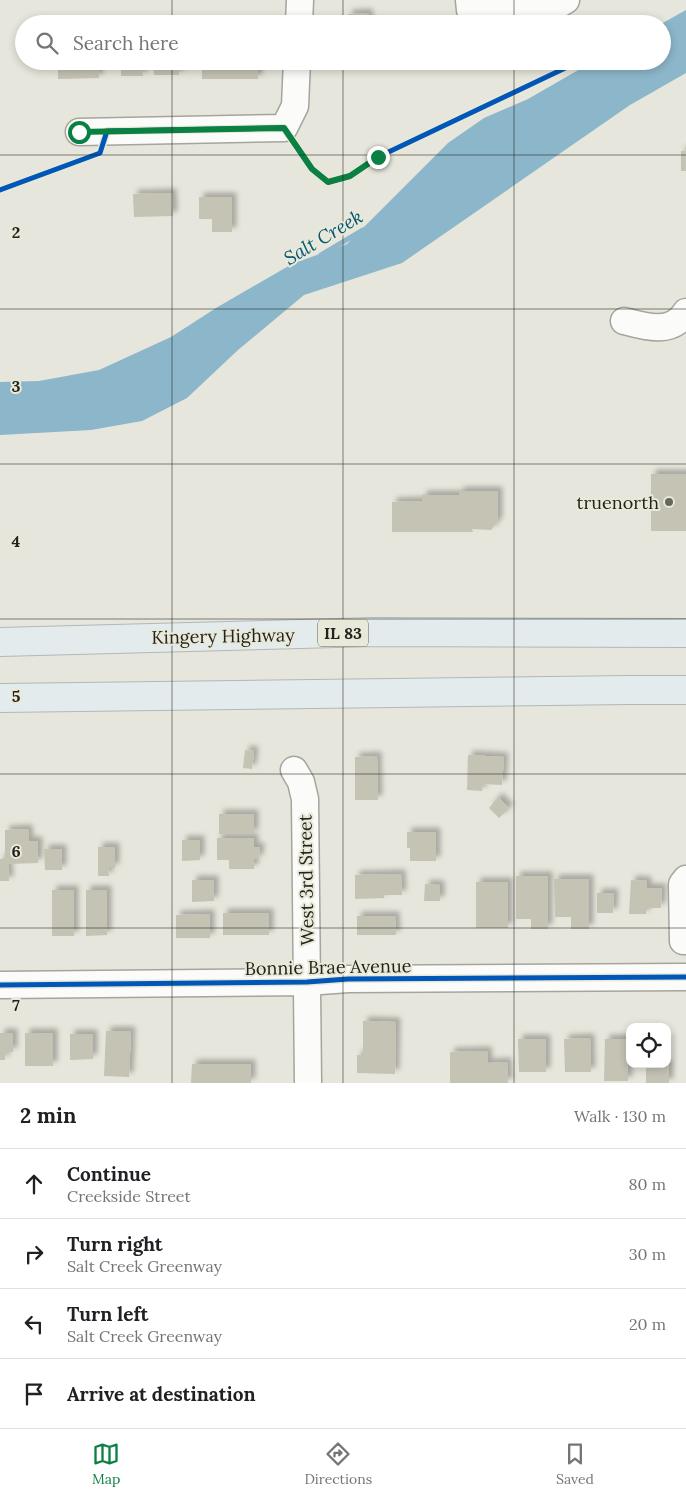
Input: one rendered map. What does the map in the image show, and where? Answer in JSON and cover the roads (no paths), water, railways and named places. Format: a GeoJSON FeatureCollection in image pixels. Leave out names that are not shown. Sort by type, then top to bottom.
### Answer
{"type":"FeatureCollection","features":[{"type":"Feature","properties":{"kind":"highway","name":"Kingery Highway"},"geometry":{"type":"LineString","coordinates":[[0,642],[373,632],[686,633]]}},
{"type":"Feature","properties":{"kind":"highway"},"geometry":{"type":"LineString","coordinates":[[0,698],[686,690]]}},
{"type":"Feature","properties":{"kind":"street"},"geometry":{"type":"LineString","coordinates":[[299,15],[300,0]]}},
{"type":"Feature","properties":{"kind":"street"},"geometry":{"type":"LineString","coordinates":[[469,0],[470,10],[561,3],[566,0]]}},
{"type":"Feature","properties":{"kind":"street"},"geometry":{"type":"LineString","coordinates":[[79,132],[284,128],[295,106],[297,70]]}},
{"type":"Feature","properties":{"kind":"street"},"geometry":{"type":"LineString","coordinates":[[624,321],[650,327],[667,327],[679,322],[686,312]]}},
{"type":"Feature","properties":{"kind":"street","name":"West 3rd Street"},"geometry":{"type":"LineString","coordinates":[[294,770],[301,782],[305,799],[308,1083]]}},
{"type":"Feature","properties":{"kind":"street"},"geometry":{"type":"LineString","coordinates":[[686,879],[682,884],[683,941],[686,941]]}},
{"type":"Feature","properties":{"kind":"street","name":"Bonnie Brae Avenue"},"geometry":{"type":"LineString","coordinates":[[0,986],[307,982],[368,979],[686,977]]}},
{"type":"Feature","properties":{"kind":"water"},"geometry":{"type":"Polygon","coordinates":[[[686,10],[686,73],[630,105],[402,263],[304,295],[238,350],[187,398],[142,421],[91,430],[0,435],[0,382],[39,381],[99,370],[171,337],[216,308],[292,264],[347,244],[448,143],[484,118],[528,99],[578,70],[671,70],[671,18],[686,10]]]}},
{"type":"Feature","properties":{"kind":"waterway","name":"Salt Creek"},"geometry":{"type":"LineString","coordinates":[[321,255],[363,230]]}},
{"type":"Feature","properties":{"kind":"place","name":"truenorth"},"geometry":{"type":"Point","coordinates":[669,502]}}]}
